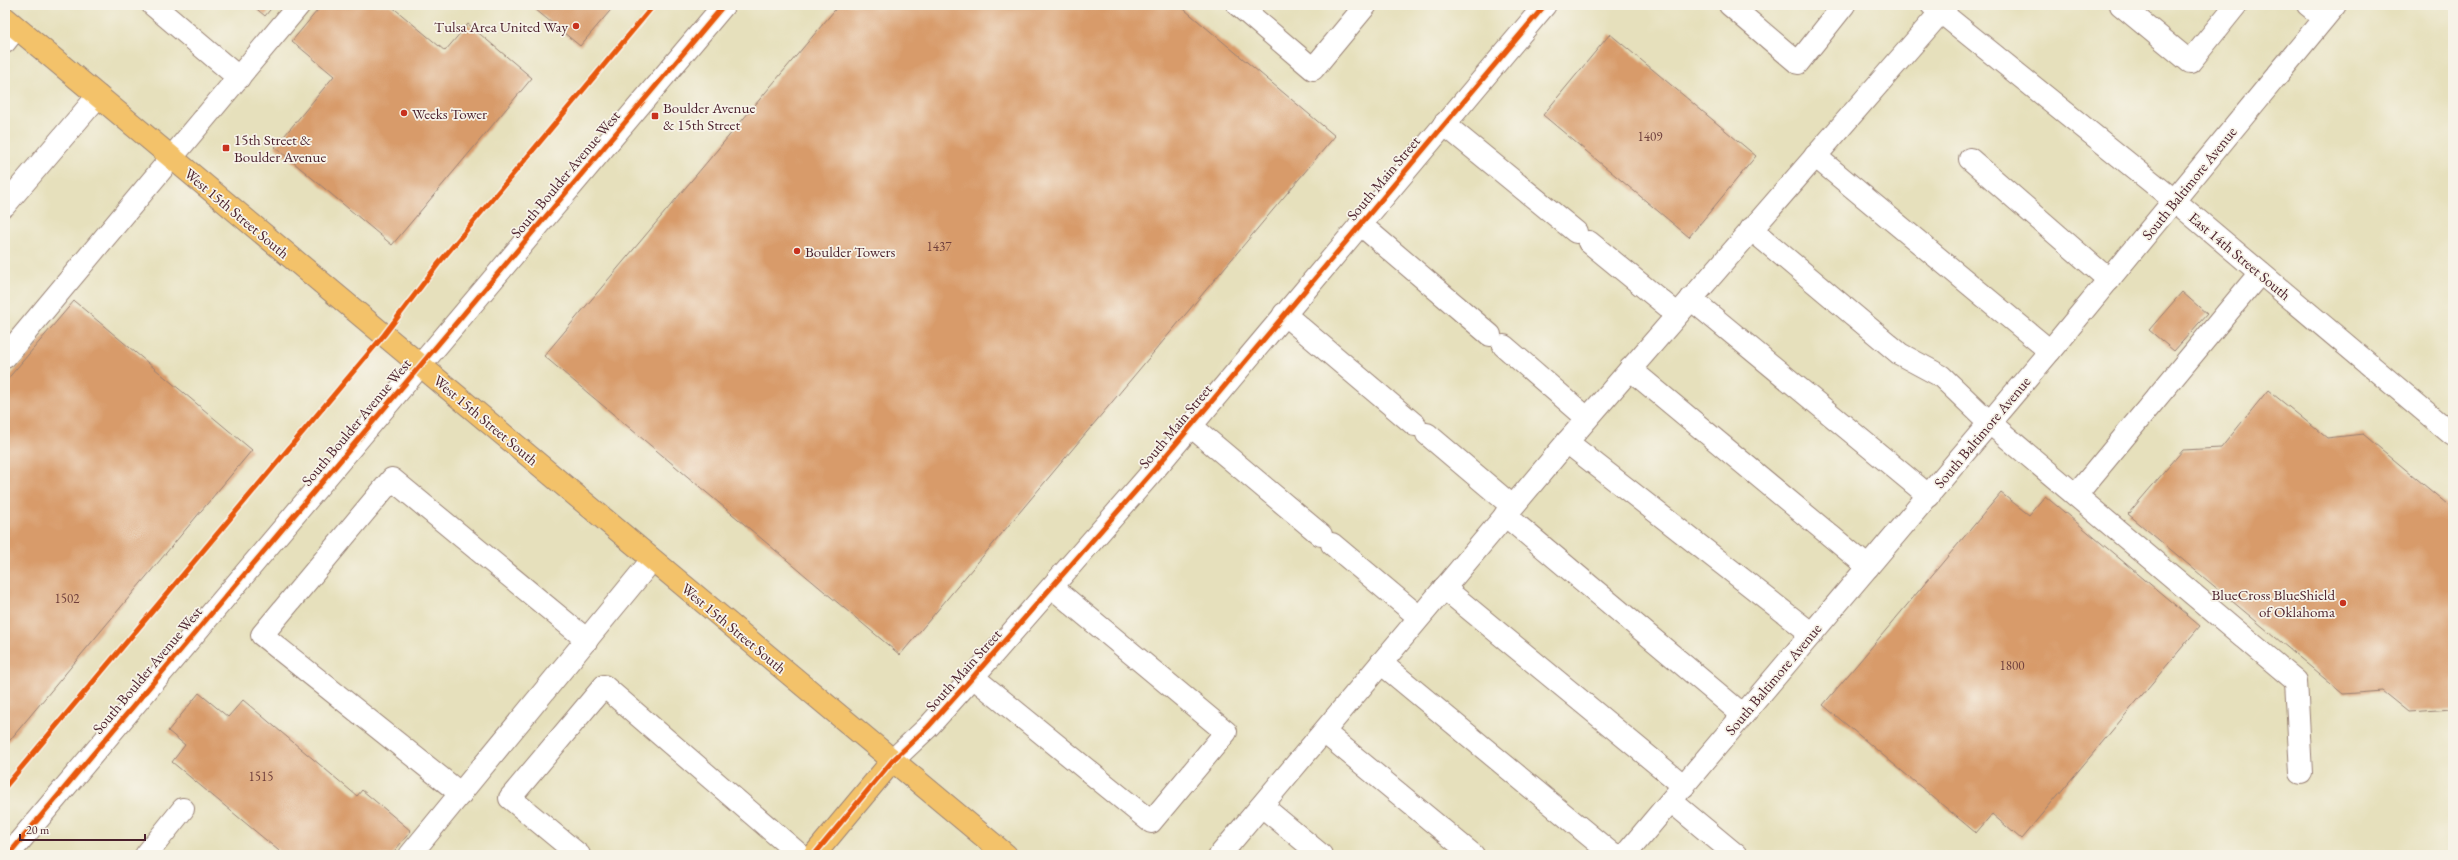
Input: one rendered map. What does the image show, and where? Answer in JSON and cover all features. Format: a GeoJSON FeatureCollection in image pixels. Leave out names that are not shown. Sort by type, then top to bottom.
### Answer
{"type":"FeatureCollection","features":[{"type":"Feature","properties":{"kind":"main road","name":"West 15th Street South"},"geometry":{"type":"LineString","coordinates":[[9,29],[98,96],[1006,855]]}},
{"type":"Feature","properties":{"kind":"main road","name":"South Main Street"},"geometry":{"type":"LineString","coordinates":[[814,855],[893,760]]}},
{"type":"Feature","properties":{"kind":"street"},"geometry":{"type":"LineString","coordinates":[[153,5],[239,78]]}},
{"type":"Feature","properties":{"kind":"street"},"geometry":{"type":"LineString","coordinates":[[5,357],[299,5]]}},
{"type":"Feature","properties":{"kind":"street","name":"South Boulder Avenue West"},"geometry":{"type":"LineString","coordinates":[[14,848],[419,365],[724,5]]}},
{"type":"Feature","properties":{"kind":"street"},"geometry":{"type":"LineString","coordinates":[[1238,5],[1314,69],[1366,5]]}},
{"type":"Feature","properties":{"kind":"street","name":"South Main Street"},"geometry":{"type":"LineString","coordinates":[[893,760],[928,727],[1053,588],[1546,5]]}},
{"type":"Feature","properties":{"kind":"street"},"geometry":{"type":"LineString","coordinates":[[1730,5],[1798,63],[1844,5]]}},
{"type":"Feature","properties":{"kind":"street"},"geometry":{"type":"LineString","coordinates":[[2120,5],[2190,62],[2236,5]]}},
{"type":"Feature","properties":{"kind":"street"},"geometry":{"type":"LineString","coordinates":[[1220,855],[1587,418],[1815,156],[1940,8]]}},
{"type":"Feature","properties":{"kind":"street","name":"East 14th Street South"},"geometry":{"type":"LineString","coordinates":[[1940,8],[2175,202],[2453,435]]}},
{"type":"Feature","properties":{"kind":"street","name":"South Baltimore Avenue"},"geometry":{"type":"LineString","coordinates":[[1625,855],[1929,496],[2175,202],[2322,9]]}},
{"type":"Feature","properties":{"kind":"street"},"geometry":{"type":"LineString","coordinates":[[5,205],[98,96]]}},
{"type":"Feature","properties":{"kind":"street"},"geometry":{"type":"LineString","coordinates":[[1444,124],[1582,237],[1684,306],[1929,496]]}},
{"type":"Feature","properties":{"kind":"street"},"geometry":{"type":"LineString","coordinates":[[1815,156],[2050,351]]}},
{"type":"Feature","properties":{"kind":"street"},"geometry":{"type":"LineString","coordinates":[[1970,159],[2109,280]]}},
{"type":"Feature","properties":{"kind":"street"},"geometry":{"type":"LineString","coordinates":[[1360,224],[1587,418]]}},
{"type":"Feature","properties":{"kind":"street"},"geometry":{"type":"LineString","coordinates":[[1751,229],[1900,354],[1941,376],[1990,422],[2296,681],[2301,773]]}},
{"type":"Feature","properties":{"kind":"street"},"geometry":{"type":"LineString","coordinates":[[2076,494],[2260,273]]}},
{"type":"Feature","properties":{"kind":"street"},"geometry":{"type":"LineString","coordinates":[[1284,314],[1421,429],[1509,511],[1743,716]]}},
{"type":"Feature","properties":{"kind":"street"},"geometry":{"type":"LineString","coordinates":[[1630,369],[1868,567]]}},
{"type":"Feature","properties":{"kind":"street"},"geometry":{"type":"LineString","coordinates":[[1191,426],[1419,617]]}},
{"type":"Feature","properties":{"kind":"street"},"geometry":{"type":"LineString","coordinates":[[1567,442],[1812,634]]}},
{"type":"Feature","properties":{"kind":"street"},"geometry":{"type":"LineString","coordinates":[[460,794],[262,635],[392,479],[587,640]]}},
{"type":"Feature","properties":{"kind":"street"},"geometry":{"type":"LineString","coordinates":[[410,855],[652,560]]}},
{"type":"Feature","properties":{"kind":"street"},"geometry":{"type":"LineString","coordinates":[[973,677],[1151,822],[1226,732],[1053,588]]}},
{"type":"Feature","properties":{"kind":"street"},"geometry":{"type":"LineString","coordinates":[[1444,588],[1677,793],[1736,855]]}},
{"type":"Feature","properties":{"kind":"street"},"geometry":{"type":"LineString","coordinates":[[1382,663],[1613,855]]}},
{"type":"Feature","properties":{"kind":"street"},"geometry":{"type":"LineString","coordinates":[[579,855],[510,798],[604,686],[800,855]]}},
{"type":"Feature","properties":{"kind":"street"},"geometry":{"type":"LineString","coordinates":[[1324,732],[1473,855]]}},
{"type":"Feature","properties":{"kind":"street"},"geometry":{"type":"LineString","coordinates":[[1262,806],[1321,855]]}},
{"type":"Feature","properties":{"kind":"street"},"geometry":{"type":"LineString","coordinates":[[146,855],[183,809]]}},
{"type":"Feature","properties":{"kind":"building"},"geometry":{"type":"Polygon","coordinates":[[[252,5],[274,5],[265,16],[252,5]]]}},
{"type":"Feature","properties":{"kind":"building","name":"Weeks Tower"},"geometry":{"type":"Polygon","coordinates":[[[322,5],[390,5],[445,51],[468,24],[532,78],[392,245],[275,147],[334,76],[292,41],[322,5]]]}},
{"type":"Feature","properties":{"kind":"building","name":"Tulsa Area United Way"},"geometry":{"type":"Polygon","coordinates":[[[530,5],[615,5],[580,46],[530,5]]]}},
{"type":"Feature","properties":{"kind":"building"},"geometry":{"type":"Polygon","coordinates":[[[839,5],[1179,5],[1335,136],[900,655],[544,356],[839,5]]]}},
{"type":"Feature","properties":{"kind":"building"},"geometry":{"type":"Polygon","coordinates":[[[1610,34],[1756,156],[1689,237],[1543,115],[1610,34]]]}},
{"type":"Feature","properties":{"kind":"building"},"geometry":{"type":"Polygon","coordinates":[[[2182,292],[2207,314],[2174,351],[2149,330],[2182,292]]]}},
{"type":"Feature","properties":{"kind":"building"},"geometry":{"type":"Polygon","coordinates":[[[74,301],[252,450],[5,746],[5,382],[74,301]]]}},
{"type":"Feature","properties":{"kind":"building","name":"BlueCross BlueShield of Oklahoma"},"geometry":{"type":"Polygon","coordinates":[[[2268,390],[2327,438],[2363,434],[2453,509],[2453,709],[2408,712],[2382,691],[2343,694],[2128,514],[2183,450],[2221,448],[2268,390]]]}},
{"type":"Feature","properties":{"kind":"building","name":"BlueCross BlueShield of Oklahoma"},"geometry":{"type":"Polygon","coordinates":[[[2001,493],[2029,515],[2045,496],[2200,626],[2021,839],[1992,814],[1976,833],[1823,705],[2001,493]]]}},
{"type":"Feature","properties":{"kind":"building"},"geometry":{"type":"Polygon","coordinates":[[[199,693],[228,717],[243,700],[357,796],[362,790],[411,831],[391,855],[284,855],[172,762],[185,745],[168,731],[199,693]]]}},
{"type":"Feature","properties":{"kind":"cycle path"},"geometry":{"type":"LineString","coordinates":[[5,787],[384,335],[439,263],[654,5]]}},
{"type":"Feature","properties":{"kind":"cycle path"},"geometry":{"type":"LineString","coordinates":[[8,855],[724,5]]}},
{"type":"Feature","properties":{"kind":"cycle path"},"geometry":{"type":"LineString","coordinates":[[814,855],[893,760],[928,727],[1154,470],[1545,5]]}},
{"type":"Feature","properties":{"kind":"place","name":"Tulsa Area United Way"},"geometry":{"type":"Point","coordinates":[576,26]}},
{"type":"Feature","properties":{"kind":"place","name":"Weeks Tower"},"geometry":{"type":"Point","coordinates":[404,113]}},
{"type":"Feature","properties":{"kind":"place","name":"Boulder Avenue & 15th Street"},"geometry":{"type":"Point","coordinates":[655,116]}},
{"type":"Feature","properties":{"kind":"place","name":"15th Street & Boulder Avenue"},"geometry":{"type":"Point","coordinates":[226,148]}},
{"type":"Feature","properties":{"kind":"place","name":"Boulder Towers"},"geometry":{"type":"Point","coordinates":[797,251]}},
{"type":"Feature","properties":{"kind":"place","name":"BlueCross BlueShield of Oklahoma"},"geometry":{"type":"Point","coordinates":[2343,603]}}]}
